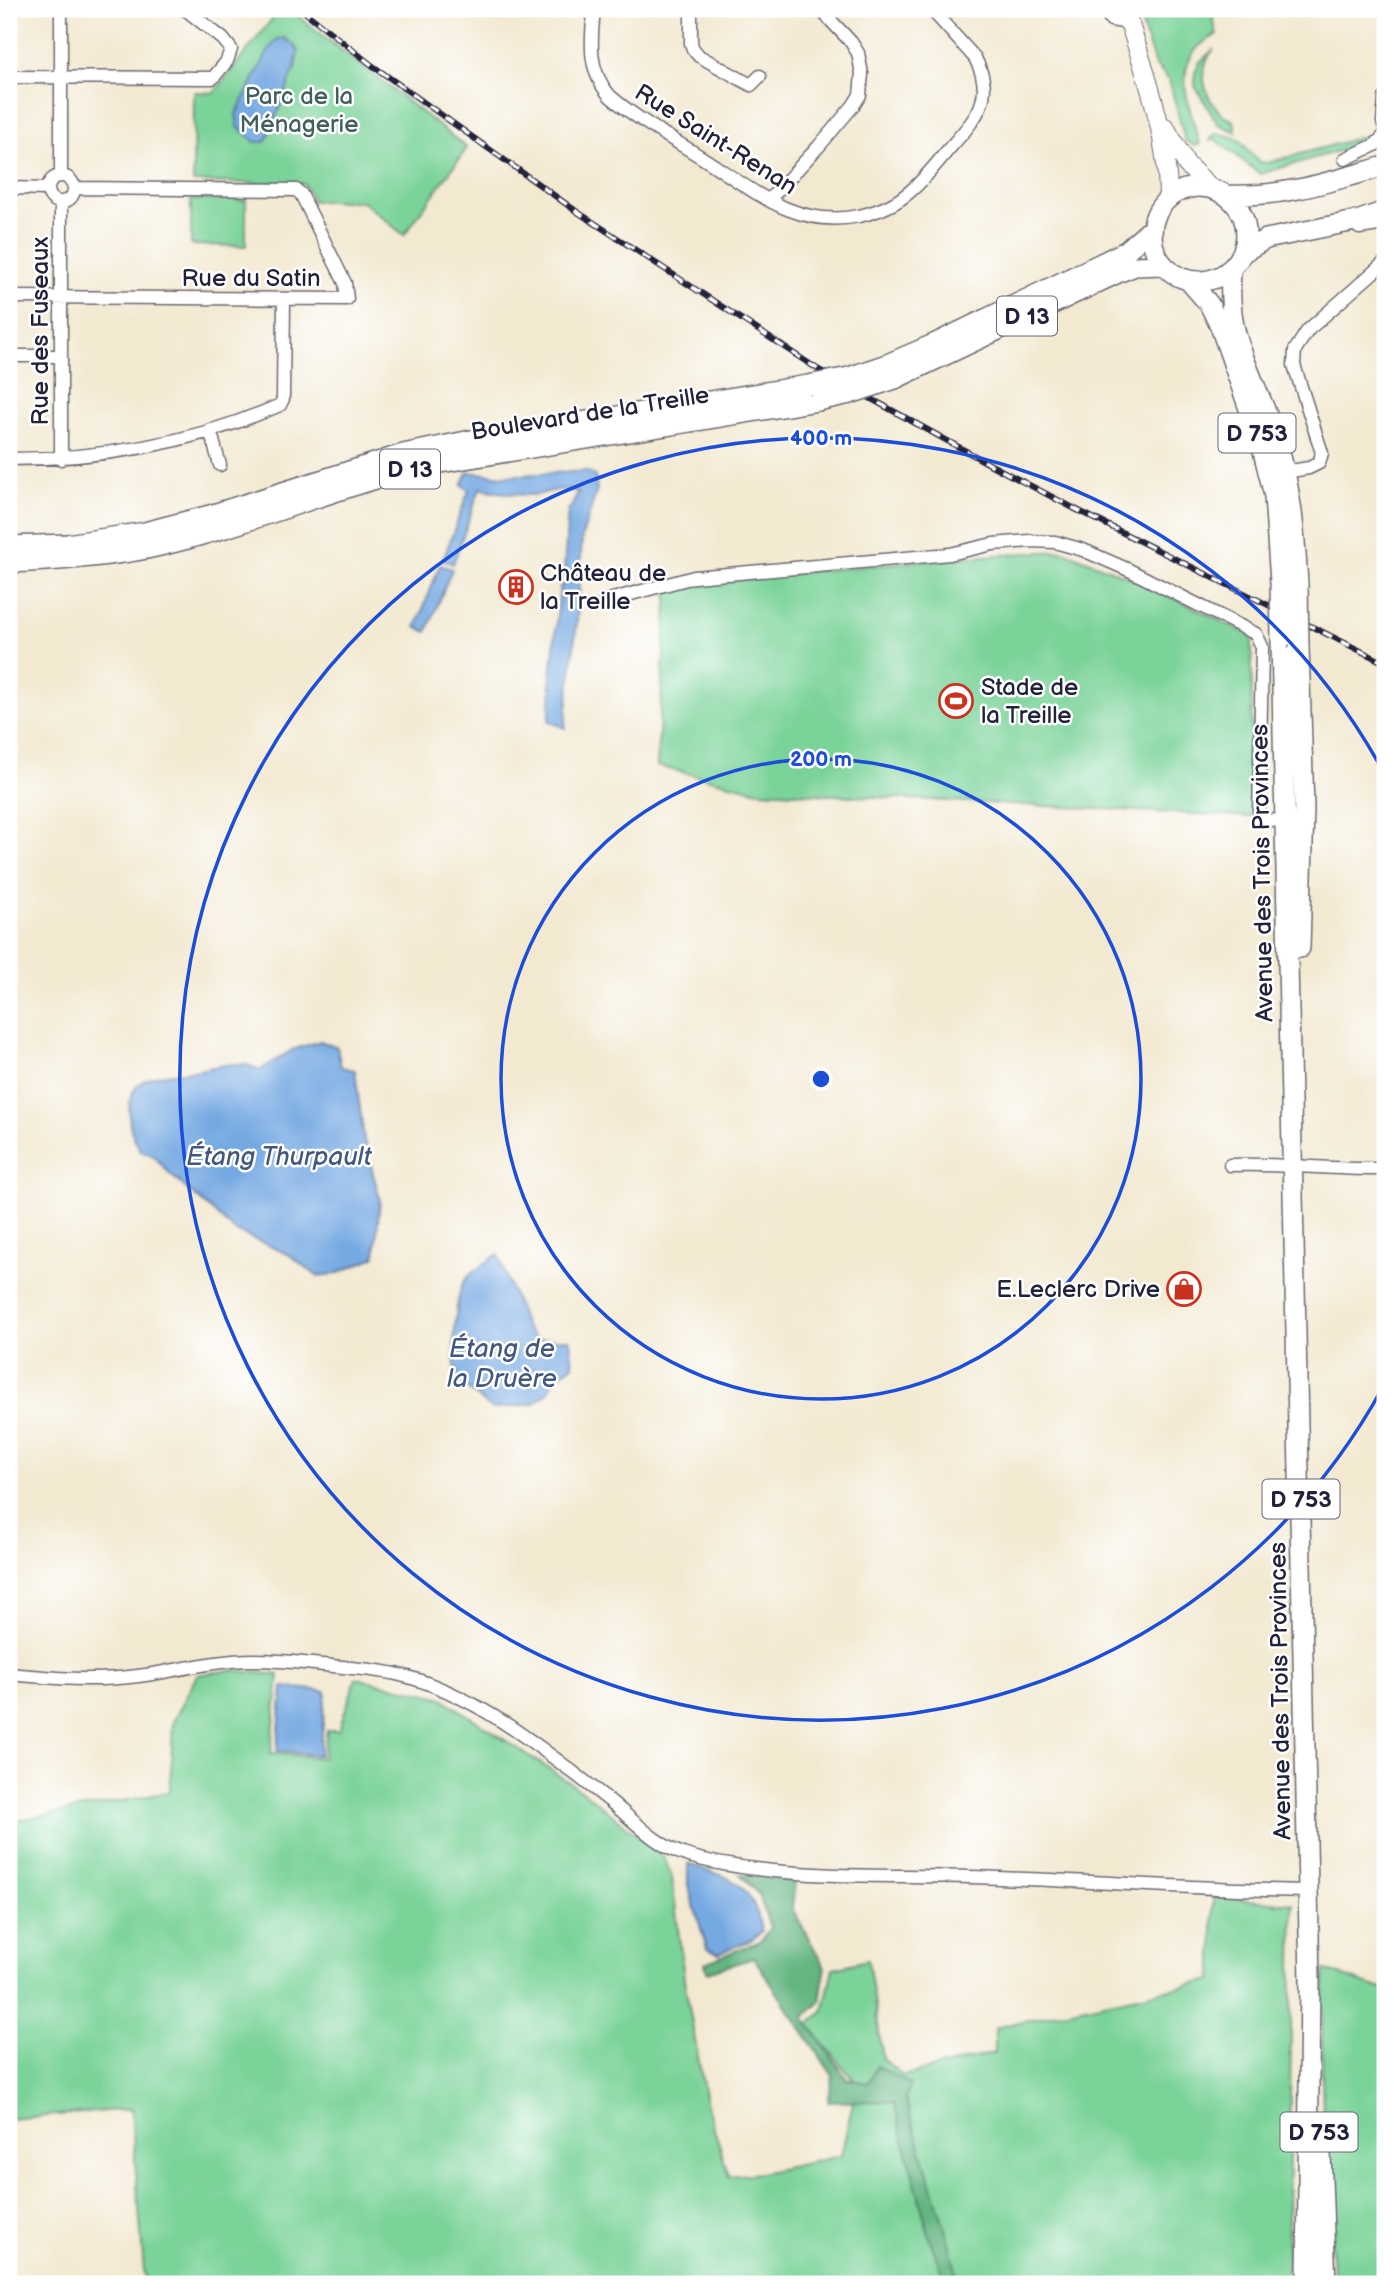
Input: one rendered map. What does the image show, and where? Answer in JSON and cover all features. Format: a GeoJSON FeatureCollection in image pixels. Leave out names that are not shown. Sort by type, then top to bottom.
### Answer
{"type":"FeatureCollection","features":[{"type":"Feature","properties":{"kind":"main road"},"geometry":{"type":"LineString","coordinates":[[1127,16],[1154,105],[1168,170],[1168,198]]}},
{"type":"Feature","properties":{"kind":"main road"},"geometry":{"type":"LineString","coordinates":[[1154,105],[1187,165],[1238,206],[1245,221],[1247,238],[1237,261]]}},
{"type":"Feature","properties":{"kind":"main road"},"geometry":{"type":"LineString","coordinates":[[1385,166],[1301,190],[1269,195],[1179,191],[1168,198],[1156,216],[1152,228],[1154,248],[1163,265],[1172,273],[1189,281],[1205,280],[1266,239],[1360,220],[1385,211]]}},
{"type":"Feature","properties":{"kind":"main road","name":"Boulevard de la Treille"},"geometry":{"type":"LineString","coordinates":[[9,546],[68,544],[145,532],[210,515],[378,460],[434,447],[813,393],[850,394],[936,343],[1125,251],[1152,228]]}},
{"type":"Feature","properties":{"kind":"main road","name":"D 753"},"geometry":{"type":"LineString","coordinates":[[1237,261],[1230,297],[1236,332],[1276,439],[1293,513],[1289,583],[1290,643]]}},
{"type":"Feature","properties":{"kind":"main road","name":"Boulevard de la Treille"},"geometry":{"type":"LineString","coordinates":[[891,372],[1135,266],[1163,265]]}},
{"type":"Feature","properties":{"kind":"main road","name":"D 753"},"geometry":{"type":"LineString","coordinates":[[1189,281],[1209,304],[1220,326],[1261,443],[1274,496],[1289,583]]}},
{"type":"Feature","properties":{"kind":"main road","name":"Boulevard de la Treille"},"geometry":{"type":"LineString","coordinates":[[9,563],[81,559],[148,548],[218,530],[347,487],[422,466],[813,393]]}},
{"type":"Feature","properties":{"kind":"main road","name":"Avenue des Trois Provinces"},"geometry":{"type":"LineString","coordinates":[[1290,643],[1304,808],[1292,1106]]}},
{"type":"Feature","properties":{"kind":"main road","name":"Avenue des Trois Provinces"},"geometry":{"type":"LineString","coordinates":[[1290,643],[1285,821],[1309,1891],[1307,2284]]}},
{"type":"Feature","properties":{"kind":"main road","name":"Avenue des Trois Provinces"},"geometry":{"type":"LineString","coordinates":[[1310,1981],[1326,2284]]}},
{"type":"Feature","properties":{"kind":"street"},"geometry":{"type":"LineString","coordinates":[[61,9],[61,176]]}},
{"type":"Feature","properties":{"kind":"street"},"geometry":{"type":"LineString","coordinates":[[9,77],[213,78],[232,50],[223,39],[185,9]]}},
{"type":"Feature","properties":{"kind":"street","name":"Rue Saint-Renan"},"geometry":{"type":"LineString","coordinates":[[594,9],[591,44],[594,69],[598,80],[610,96],[769,200],[795,212],[821,219],[874,212],[897,202],[908,194],[961,136],[979,110],[986,90],[975,58],[931,9]]}},
{"type":"Feature","properties":{"kind":"street"},"geometry":{"type":"LineString","coordinates":[[691,9],[691,43],[699,56],[751,85],[760,76]]}},
{"type":"Feature","properties":{"kind":"street"},"geometry":{"type":"LineString","coordinates":[[769,200],[819,146],[860,95],[862,74],[858,53],[820,9]]}},
{"type":"Feature","properties":{"kind":"street"},"geometry":{"type":"LineString","coordinates":[[1104,9],[1111,20],[1127,16]]}},
{"type":"Feature","properties":{"kind":"street"},"geometry":{"type":"LineString","coordinates":[[1385,98],[1385,127]]}},
{"type":"Feature","properties":{"kind":"street"},"geometry":{"type":"LineString","coordinates":[[1345,159],[1375,145],[1385,135]]}},
{"type":"Feature","properties":{"kind":"street"},"geometry":{"type":"LineString","coordinates":[[61,176],[71,181],[74,188],[72,197],[61,202],[51,197],[48,189],[51,182],[61,176]]}},
{"type":"Feature","properties":{"kind":"street"},"geometry":{"type":"LineString","coordinates":[[9,188],[48,189]]}},
{"type":"Feature","properties":{"kind":"street","name":"Rue du Satin"},"geometry":{"type":"LineString","coordinates":[[9,297],[348,299],[345,283],[301,194],[296,190],[74,188]]}},
{"type":"Feature","properties":{"kind":"street","name":"Rue des Fuseaux"},"geometry":{"type":"LineString","coordinates":[[61,202],[61,459]]}},
{"type":"Feature","properties":{"kind":"street"},"geometry":{"type":"LineString","coordinates":[[1307,231],[1329,234],[1385,224]]}},
{"type":"Feature","properties":{"kind":"street"},"geometry":{"type":"LineString","coordinates":[[1285,472],[1309,468],[1319,463],[1322,453],[1294,365],[1295,350],[1308,330],[1385,262]]}},
{"type":"Feature","properties":{"kind":"street"},"geometry":{"type":"LineString","coordinates":[[9,460],[61,459],[125,452],[210,430],[280,405],[283,399],[284,299]]}},
{"type":"Feature","properties":{"kind":"street"},"geometry":{"type":"LineString","coordinates":[[9,356],[61,356]]}},
{"type":"Feature","properties":{"kind":"street"},"geometry":{"type":"LineString","coordinates":[[210,430],[220,465]]}},
{"type":"Feature","properties":{"kind":"street"},"geometry":{"type":"LineString","coordinates":[[605,601],[694,577],[950,554],[1021,541],[1055,542],[1083,550],[1129,570],[1256,634],[1262,647],[1259,820],[1296,821],[1304,808]]}},
{"type":"Feature","properties":{"kind":"street"},"geometry":{"type":"LineString","coordinates":[[1230,1165],[1385,1169]]}},
{"type":"Feature","properties":{"kind":"street"},"geometry":{"type":"LineString","coordinates":[[9,1674],[94,1679],[251,1660],[366,1670],[415,1678],[483,1710],[541,1749],[648,1833],[681,1854],[733,1866],[835,1877],[889,1875],[1063,1879],[1309,1891]]}},
{"type":"Feature","properties":{"kind":"green space","name":"Parc de la Ménagerie"},"geometry":{"type":"Polygon","coordinates":[[[280,9],[289,9],[467,148],[404,235],[362,201],[313,201],[304,184],[193,182],[194,92],[214,93],[280,9]]]}},
{"type":"Feature","properties":{"kind":"green space"},"geometry":{"type":"Polygon","coordinates":[[[1137,9],[1235,9],[1212,16],[1217,35],[1201,44],[1191,55],[1186,68],[1187,98],[1200,144],[1194,146],[1185,140],[1169,80],[1155,65],[1137,9]]]}},
{"type":"Feature","properties":{"kind":"green space"},"geometry":{"type":"Polygon","coordinates":[[[1214,49],[1204,68],[1206,90],[1217,108],[1234,121],[1236,132],[1218,124],[1195,86],[1195,72],[1199,63],[1214,49]]]}},
{"type":"Feature","properties":{"kind":"green space"},"geometry":{"type":"Polygon","coordinates":[[[1218,133],[1238,139],[1259,162],[1267,163],[1377,133],[1376,140],[1260,174],[1215,139],[1210,141],[1212,136],[1218,133]]]}},
{"type":"Feature","properties":{"kind":"green space"},"geometry":{"type":"Polygon","coordinates":[[[191,199],[246,200],[246,246],[191,245],[191,199]]]}},
{"type":"Feature","properties":{"kind":"green space","name":"Stade de la Treille"},"geometry":{"type":"Polygon","coordinates":[[[1063,551],[1139,581],[1252,636],[1251,817],[759,791],[657,766],[668,589],[865,566],[1063,551]]]}},
{"type":"Feature","properties":{"kind":"green space"},"geometry":{"type":"Polygon","coordinates":[[[231,1670],[279,1675],[271,1753],[323,1758],[327,1730],[339,1730],[356,1678],[440,1697],[584,1792],[664,1857],[672,1878],[684,1979],[707,2107],[729,2176],[761,2173],[841,2156],[857,2084],[808,2024],[823,2012],[833,1968],[868,1960],[883,2059],[903,2076],[995,2053],[995,2028],[1213,1980],[1213,1897],[1293,1904],[1287,2284],[145,2284],[131,2109],[9,2119],[9,1822],[170,1792],[173,1722],[197,1675],[231,1670]]]}},
{"type":"Feature","properties":{"kind":"green space"},"geometry":{"type":"Polygon","coordinates":[[[740,1874],[795,1882],[792,1908],[825,1968],[820,2002],[804,2017],[847,2079],[868,2083],[877,2066],[911,2085],[905,2098],[949,2242],[959,2284],[946,2284],[931,2243],[894,2103],[828,2102],[833,2076],[754,1958],[707,1972],[705,1963],[760,1941],[770,1928],[759,1895],[740,1874]]]}},
{"type":"Feature","properties":{"kind":"green space"},"geometry":{"type":"Polygon","coordinates":[[[1325,1970],[1385,1990],[1385,2284],[1334,2284],[1322,2088],[1325,1970]]]}},
{"type":"Feature","properties":{"kind":"water"},"geometry":{"type":"Polygon","coordinates":[[[284,38],[298,51],[295,68],[268,137],[265,142],[255,142],[238,127],[236,114],[269,50],[276,40],[284,38]]]}},
{"type":"Feature","properties":{"kind":"water"},"geometry":{"type":"Polygon","coordinates":[[[587,471],[595,476],[597,490],[582,536],[578,611],[565,728],[549,721],[550,686],[560,586],[563,586],[568,509],[578,492],[562,489],[527,495],[480,488],[453,564],[443,560],[469,490],[462,485],[468,472],[505,476],[587,471]]]}},
{"type":"Feature","properties":{"kind":"water"},"geometry":{"type":"Polygon","coordinates":[[[440,565],[452,569],[427,632],[416,627],[440,565]]]}},
{"type":"Feature","properties":{"kind":"water","name":"Étang Thurpault"},"geometry":{"type":"Polygon","coordinates":[[[320,1041],[337,1047],[341,1067],[355,1070],[364,1140],[380,1199],[375,1257],[336,1274],[317,1276],[288,1254],[235,1231],[171,1175],[153,1155],[142,1152],[132,1133],[129,1112],[134,1090],[149,1078],[234,1064],[260,1070],[292,1050],[320,1041]]]}},
{"type":"Feature","properties":{"kind":"water","name":"Étang de la Druère"},"geometry":{"type":"Polygon","coordinates":[[[498,1254],[526,1328],[537,1339],[570,1339],[573,1365],[556,1378],[548,1392],[533,1404],[492,1409],[459,1379],[455,1366],[454,1341],[458,1300],[464,1282],[475,1270],[498,1254]]]}},
{"type":"Feature","properties":{"kind":"water"},"geometry":{"type":"Polygon","coordinates":[[[283,1687],[326,1691],[320,1755],[277,1751],[283,1687]]]}},
{"type":"Feature","properties":{"kind":"water"},"geometry":{"type":"Polygon","coordinates":[[[688,1864],[717,1873],[738,1884],[753,1902],[762,1931],[753,1939],[719,1954],[707,1949],[688,1885],[688,1864]]]}},
{"type":"Feature","properties":{"kind":"railway"},"geometry":{"type":"LineString","coordinates":[[301,9],[373,66],[576,211],[819,370],[1079,511],[1385,663]]}},
{"type":"Feature","properties":{"kind":"place","name":"Château de la Treille"},"geometry":{"type":"Point","coordinates":[516,587]}},
{"type":"Feature","properties":{"kind":"place","name":"Stade de la Treille"},"geometry":{"type":"Point","coordinates":[956,701]}},
{"type":"Feature","properties":{"kind":"place","name":"E.Leclerc Drive"},"geometry":{"type":"Point","coordinates":[1184,1289]}}]}
